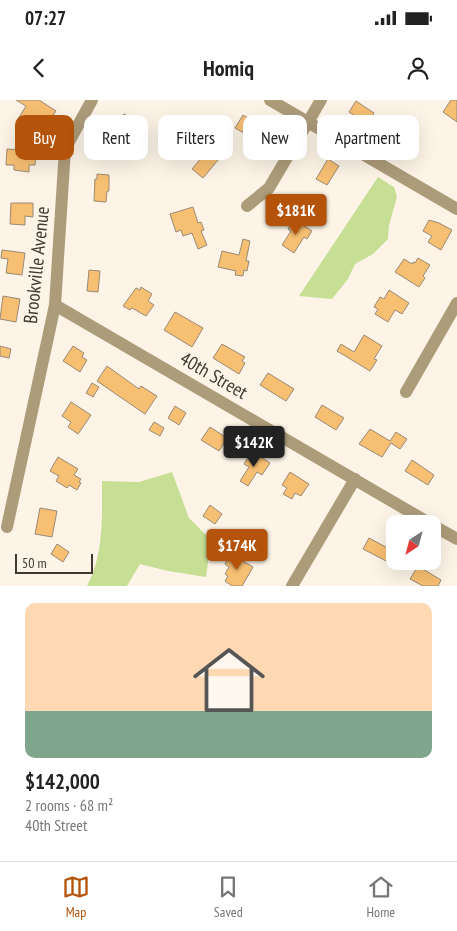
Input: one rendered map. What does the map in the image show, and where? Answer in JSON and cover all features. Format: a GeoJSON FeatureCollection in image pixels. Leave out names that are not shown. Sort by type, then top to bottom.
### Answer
{"type":"FeatureCollection","features":[{"type":"Feature","properties":{"kind":"street","name":"Brookville Avenue"},"geometry":{"type":"LineString","coordinates":[[7,527],[55,304],[65,149],[92,100]]}},
{"type":"Feature","properties":{"kind":"street"},"geometry":{"type":"LineString","coordinates":[[270,100],[457,209]]}},
{"type":"Feature","properties":{"kind":"street"},"geometry":{"type":"LineString","coordinates":[[247,206],[269,188],[321,100]]}},
{"type":"Feature","properties":{"kind":"street"},"geometry":{"type":"LineString","coordinates":[[406,392],[457,303]]}},
{"type":"Feature","properties":{"kind":"street","name":"40th Street"},"geometry":{"type":"LineString","coordinates":[[55,304],[417,515]]}},
{"type":"Feature","properties":{"kind":"street"},"geometry":{"type":"LineString","coordinates":[[292,586],[355,479]]}},
{"type":"Feature","properties":{"kind":"street","name":"40th Street"},"geometry":{"type":"LineString","coordinates":[[441,529],[457,539]]}},
{"type":"Feature","properties":{"kind":"green space"},"geometry":{"type":"Polygon","coordinates":[[[378,177],[394,187],[397,197],[389,225],[388,239],[373,254],[355,264],[348,279],[332,299],[299,296],[378,177]]]}},
{"type":"Feature","properties":{"kind":"green space"},"geometry":{"type":"Polygon","coordinates":[[[172,472],[189,518],[211,540],[206,577],[140,564],[127,586],[87,586],[97,561],[101,535],[102,481],[139,482],[172,472]]]}},
{"type":"Feature","properties":{"kind":"building"},"geometry":{"type":"Polygon","coordinates":[[[16,100],[39,100],[56,111],[53,115],[20,115],[26,106],[16,100]]]}},
{"type":"Feature","properties":{"kind":"building"},"geometry":{"type":"Polygon","coordinates":[[[451,100],[457,100],[457,122],[443,112],[451,100]]]}},
{"type":"Feature","properties":{"kind":"building"},"geometry":{"type":"Polygon","coordinates":[[[356,101],[374,113],[373,115],[354,115],[349,112],[356,101]]]}},
{"type":"Feature","properties":{"kind":"building"},"geometry":{"type":"Polygon","coordinates":[[[243,115],[243,133],[235,128],[243,115]]]}},
{"type":"Feature","properties":{"kind":"building"},"geometry":{"type":"Polygon","coordinates":[[[7,149],[15,150],[15,160],[35,160],[35,165],[29,165],[29,172],[14,170],[14,165],[6,165],[7,149]]]}},
{"type":"Feature","properties":{"kind":"building"},"geometry":{"type":"Polygon","coordinates":[[[200,160],[218,160],[203,178],[192,169],[200,160]]]}},
{"type":"Feature","properties":{"kind":"building"},"geometry":{"type":"Polygon","coordinates":[[[327,160],[339,166],[327,185],[316,179],[327,160]]]}},
{"type":"Feature","properties":{"kind":"building"},"geometry":{"type":"Polygon","coordinates":[[[97,174],[109,175],[109,191],[107,191],[106,202],[94,201],[97,174]]]}},
{"type":"Feature","properties":{"kind":"building"},"geometry":{"type":"Polygon","coordinates":[[[11,203],[33,203],[33,217],[25,216],[25,225],[10,224],[11,203]]]}},
{"type":"Feature","properties":{"kind":"building"},"geometry":{"type":"Polygon","coordinates":[[[193,207],[198,223],[201,222],[204,230],[201,231],[207,245],[198,249],[192,233],[183,236],[181,230],[176,232],[170,214],[193,207]]]}},
{"type":"Feature","properties":{"kind":"building"},"geometry":{"type":"Polygon","coordinates":[[[294,219],[312,231],[307,239],[304,237],[294,253],[282,245],[291,231],[288,229],[294,219]]]}},
{"type":"Feature","properties":{"kind":"building"},"geometry":{"type":"Polygon","coordinates":[[[429,220],[452,230],[441,250],[428,242],[432,236],[423,231],[429,220]]]}},
{"type":"Feature","properties":{"kind":"building"},"geometry":{"type":"Polygon","coordinates":[[[243,239],[250,241],[246,261],[249,261],[247,271],[244,270],[243,276],[235,275],[236,271],[218,267],[222,251],[239,255],[243,239]]]}},
{"type":"Feature","properties":{"kind":"building"},"geometry":{"type":"Polygon","coordinates":[[[2,250],[25,253],[22,275],[6,273],[8,259],[1,258],[2,250]]]}},
{"type":"Feature","properties":{"kind":"building"},"geometry":{"type":"Polygon","coordinates":[[[418,258],[430,265],[419,287],[395,272],[404,259],[412,264],[418,258]]]}},
{"type":"Feature","properties":{"kind":"building"},"geometry":{"type":"Polygon","coordinates":[[[89,270],[100,271],[98,292],[87,291],[89,270]]]}},
{"type":"Feature","properties":{"kind":"building"},"geometry":{"type":"Polygon","coordinates":[[[141,287],[152,294],[148,301],[154,305],[146,316],[132,308],[130,310],[123,306],[136,288],[140,290],[141,287]]]}},
{"type":"Feature","properties":{"kind":"building"},"geometry":{"type":"Polygon","coordinates":[[[389,290],[409,303],[402,314],[395,310],[388,322],[375,314],[378,309],[374,307],[380,297],[384,299],[389,290]]]}},
{"type":"Feature","properties":{"kind":"building"},"geometry":{"type":"Polygon","coordinates":[[[3,296],[20,299],[16,322],[0,319],[3,296]]]}},
{"type":"Feature","properties":{"kind":"building"},"geometry":{"type":"Polygon","coordinates":[[[175,312],[203,328],[192,347],[164,330],[175,312]]]}},
{"type":"Feature","properties":{"kind":"building"},"geometry":{"type":"Polygon","coordinates":[[[364,335],[382,346],[374,359],[377,360],[370,371],[337,351],[341,344],[354,352],[364,335]]]}},
{"type":"Feature","properties":{"kind":"building"},"geometry":{"type":"Polygon","coordinates":[[[222,344],[245,357],[242,361],[245,363],[239,374],[213,358],[222,344]]]}},
{"type":"Feature","properties":{"kind":"building"},"geometry":{"type":"Polygon","coordinates":[[[0,346],[11,349],[9,358],[0,356],[0,346]]]}},
{"type":"Feature","properties":{"kind":"building"},"geometry":{"type":"Polygon","coordinates":[[[73,346],[84,353],[82,357],[87,360],[80,372],[63,361],[73,346]]]}},
{"type":"Feature","properties":{"kind":"building"},"geometry":{"type":"Polygon","coordinates":[[[107,366],[139,389],[141,386],[157,396],[145,414],[97,381],[107,366]]]}},
{"type":"Feature","properties":{"kind":"building"},"geometry":{"type":"Polygon","coordinates":[[[268,373],[294,389],[286,401],[260,385],[268,373]]]}},
{"type":"Feature","properties":{"kind":"building"},"geometry":{"type":"Polygon","coordinates":[[[92,383],[99,387],[93,397],[86,393],[92,383]]]}},
{"type":"Feature","properties":{"kind":"building"},"geometry":{"type":"Polygon","coordinates":[[[71,402],[91,415],[78,434],[68,427],[71,422],[62,416],[71,402]]]}},
{"type":"Feature","properties":{"kind":"building"},"geometry":{"type":"Polygon","coordinates":[[[322,405],[344,418],[336,430],[315,417],[322,405]]]}},
{"type":"Feature","properties":{"kind":"building"},"geometry":{"type":"Polygon","coordinates":[[[175,406],[186,413],[179,425],[168,418],[175,406]]]}},
{"type":"Feature","properties":{"kind":"building"},"geometry":{"type":"Polygon","coordinates":[[[154,422],[164,428],[160,436],[149,430],[154,422]]]}},
{"type":"Feature","properties":{"kind":"building"},"geometry":{"type":"Polygon","coordinates":[[[210,427],[227,438],[219,451],[201,440],[210,427]]]}},
{"type":"Feature","properties":{"kind":"building"},"geometry":{"type":"Polygon","coordinates":[[[370,429],[390,441],[396,432],[407,439],[400,449],[391,443],[382,457],[359,444],[370,429]]]}},
{"type":"Feature","properties":{"kind":"building"},"geometry":{"type":"Polygon","coordinates":[[[252,451],[270,463],[262,475],[257,472],[248,486],[240,481],[249,467],[244,464],[252,451]]]}},
{"type":"Feature","properties":{"kind":"building"},"geometry":{"type":"Polygon","coordinates":[[[58,457],[78,469],[74,475],[81,479],[77,490],[69,485],[67,488],[56,481],[59,476],[50,471],[58,457]]]}},
{"type":"Feature","properties":{"kind":"building"},"geometry":{"type":"Polygon","coordinates":[[[412,460],[434,475],[428,485],[405,471],[412,460]]]}},
{"type":"Feature","properties":{"kind":"building"},"geometry":{"type":"Polygon","coordinates":[[[290,472],[309,484],[301,496],[295,493],[292,499],[283,494],[287,488],[282,485],[290,472]]]}},
{"type":"Feature","properties":{"kind":"building"},"geometry":{"type":"Polygon","coordinates":[[[210,505],[222,514],[215,524],[203,516],[210,505]]]}},
{"type":"Feature","properties":{"kind":"building"},"geometry":{"type":"Polygon","coordinates":[[[40,508],[57,511],[52,537],[35,534],[40,508]]]}},
{"type":"Feature","properties":{"kind":"building"},"geometry":{"type":"Polygon","coordinates":[[[369,538],[386,547],[386,561],[363,549],[369,538]]]}},
{"type":"Feature","properties":{"kind":"building"},"geometry":{"type":"Polygon","coordinates":[[[57,544],[69,552],[63,562],[51,554],[57,544]]]}},
{"type":"Feature","properties":{"kind":"building"},"geometry":{"type":"Polygon","coordinates":[[[231,554],[253,567],[242,586],[232,586],[225,581],[228,576],[225,574],[229,567],[225,564],[231,554]]]}},
{"type":"Feature","properties":{"kind":"building"},"geometry":{"type":"Polygon","coordinates":[[[416,570],[425,570],[441,580],[438,586],[423,586],[410,579],[416,570]]]}}]}
